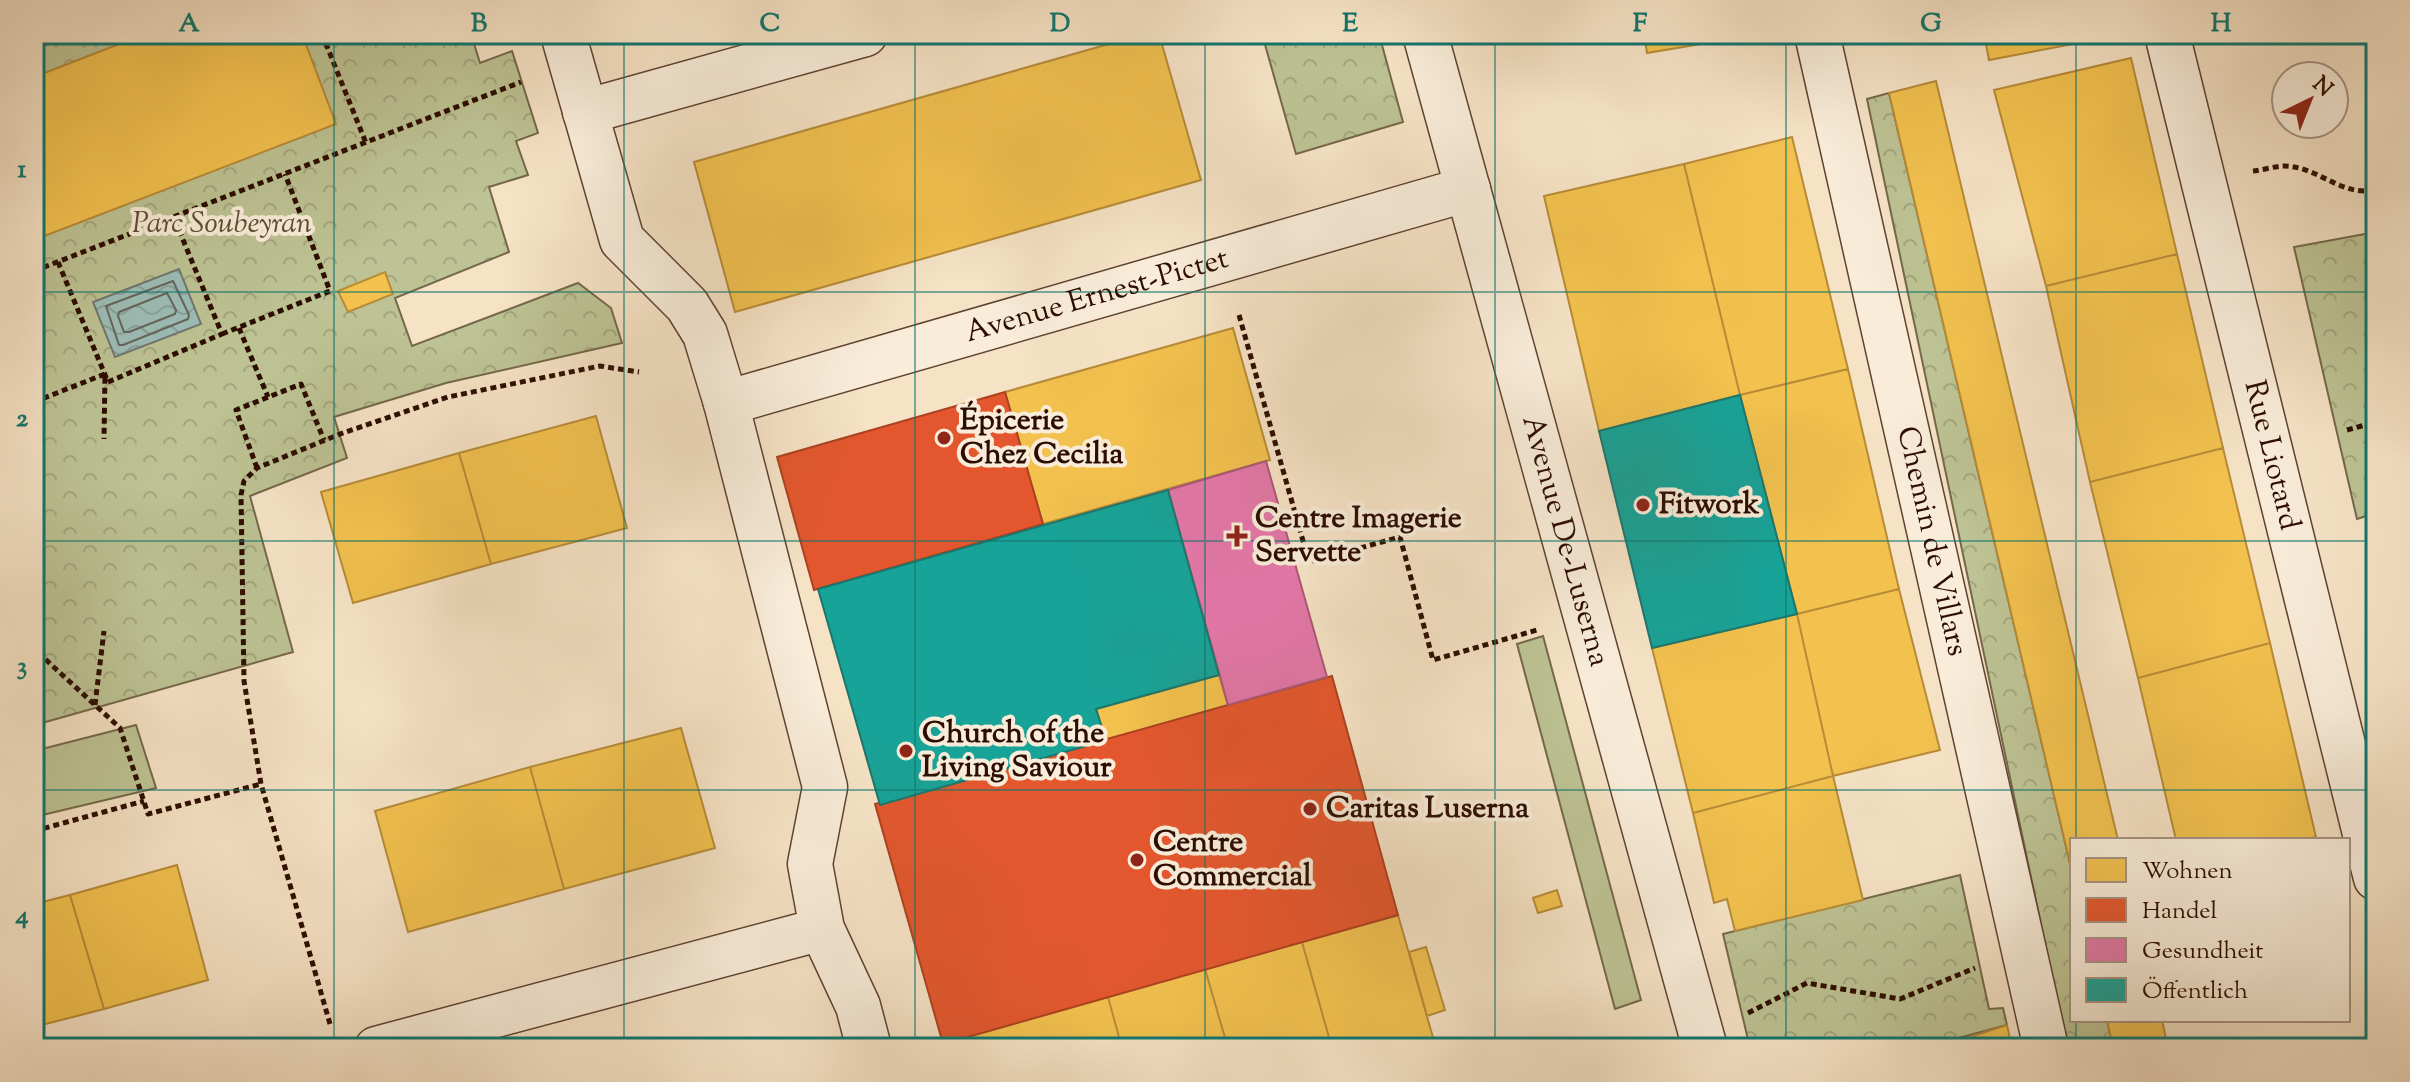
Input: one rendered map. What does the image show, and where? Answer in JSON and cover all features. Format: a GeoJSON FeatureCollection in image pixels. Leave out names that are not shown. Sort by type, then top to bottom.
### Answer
{"type":"FeatureCollection","features":[{"type":"Feature","properties":{"kind":"street"},"geometry":{"type":"LineString","coordinates":[[563,34],[622,240],[687,305],[705,334],[726,403],[825,787],[810,864],[822,929],[858,1006],[869,1048]]}},
{"type":"Feature","properties":{"kind":"street"},"geometry":{"type":"LineString","coordinates":[[585,112],[865,34]]}},
{"type":"Feature","properties":{"kind":"street","name":"Avenue De-Luserna"},"geometry":{"type":"LineString","coordinates":[[1425,34],[1468,189],[1720,1034]]}},
{"type":"Feature","properties":{"kind":"street","name":"Chemin de Villars"},"geometry":{"type":"LineString","coordinates":[[1817,34],[2046,1048]]}},
{"type":"Feature","properties":{"kind":"street","name":"Rue Liotard"},"geometry":{"type":"LineString","coordinates":[[2167,34],[2376,878]]}},
{"type":"Feature","properties":{"kind":"street","name":"Avenue Ernest-Pictet"},"geometry":{"type":"LineString","coordinates":[[726,403],[1468,189]]}},
{"type":"Feature","properties":{"kind":"street"},"geometry":{"type":"LineString","coordinates":[[376,1048],[822,929]]}},
{"type":"Feature","properties":{"kind":"path"},"geometry":{"type":"LineString","coordinates":[[34,48],[65,34]]}},
{"type":"Feature","properties":{"kind":"path"},"geometry":{"type":"LineString","coordinates":[[322,34],[366,143]]}},
{"type":"Feature","properties":{"kind":"path"},"geometry":{"type":"LineString","coordinates":[[2368,34],[2376,46]]}},
{"type":"Feature","properties":{"kind":"path"},"geometry":{"type":"LineString","coordinates":[[34,271],[529,78]]}},
{"type":"Feature","properties":{"kind":"path"},"geometry":{"type":"LineString","coordinates":[[2244,173],[2285,166],[2311,172],[2345,189],[2363,193],[2376,190]]}},
{"type":"Feature","properties":{"kind":"path"},"geometry":{"type":"LineString","coordinates":[[58,262],[108,382],[330,291],[285,174]]}},
{"type":"Feature","properties":{"kind":"path"},"geometry":{"type":"LineString","coordinates":[[174,218],[222,334]]}},
{"type":"Feature","properties":{"kind":"path"},"geometry":{"type":"LineString","coordinates":[[1239,315],[1309,562],[1400,537],[1433,660],[1550,626]]}},
{"type":"Feature","properties":{"kind":"path"},"geometry":{"type":"LineString","coordinates":[[239,328],[268,397]]}},
{"type":"Feature","properties":{"kind":"path"},"geometry":{"type":"LineString","coordinates":[[333,1033],[261,784],[244,681],[241,495],[244,481],[257,468],[324,440],[448,397],[600,366],[639,372]]}},
{"type":"Feature","properties":{"kind":"path"},"geometry":{"type":"LineString","coordinates":[[34,402],[105,374]]}},
{"type":"Feature","properties":{"kind":"path"},"geometry":{"type":"LineString","coordinates":[[104,439],[105,374]]}},
{"type":"Feature","properties":{"kind":"path"},"geometry":{"type":"LineString","coordinates":[[257,468],[236,410],[301,384],[324,440]]}},
{"type":"Feature","properties":{"kind":"path"},"geometry":{"type":"LineString","coordinates":[[2347,430],[2376,422]]}},
{"type":"Feature","properties":{"kind":"path"},"geometry":{"type":"LineString","coordinates":[[34,541],[42,538]]}},
{"type":"Feature","properties":{"kind":"path"},"geometry":{"type":"LineString","coordinates":[[95,706],[104,631]]}},
{"type":"Feature","properties":{"kind":"path"},"geometry":{"type":"LineString","coordinates":[[34,632],[44,658],[120,728],[148,814],[261,784]]}},
{"type":"Feature","properties":{"kind":"path"},"geometry":{"type":"LineString","coordinates":[[34,831],[144,801]]}},
{"type":"Feature","properties":{"kind":"path"},"geometry":{"type":"LineString","coordinates":[[1720,1034],[1807,983],[1900,999],[1978,967]]}},
{"type":"Feature","properties":{"kind":"green space","name":"Parc Soubeyran"},"geometry":{"type":"Polygon","coordinates":[[[34,34],[471,34],[480,63],[512,51],[538,133],[516,141],[528,175],[489,187],[509,252],[395,298],[412,346],[578,283],[611,308],[622,343],[446,383],[334,417],[347,458],[250,496],[293,652],[42,723],[34,704],[34,34]]]}},
{"type":"Feature","properties":{"kind":"green space"},"geometry":{"type":"Polygon","coordinates":[[[1262,34],[1379,34],[1403,122],[1296,154],[1262,34]]]}},
{"type":"Feature","properties":{"kind":"green space"},"geometry":{"type":"Polygon","coordinates":[[[1889,93],[2070,863],[2070,1022],[2107,1022],[2113,1048],[2067,1048],[1867,99],[1889,93]]]}},
{"type":"Feature","properties":{"kind":"green space"},"geometry":{"type":"Polygon","coordinates":[[[2376,232],[2376,513],[2357,519],[2294,247],[2376,232]]]}},
{"type":"Feature","properties":{"kind":"green space"},"geometry":{"type":"Polygon","coordinates":[[[1543,636],[1641,1000],[1615,1009],[1517,644],[1543,636]]]}},
{"type":"Feature","properties":{"kind":"green space"},"geometry":{"type":"Polygon","coordinates":[[[136,725],[156,788],[34,817],[34,751],[136,725]]]}},
{"type":"Feature","properties":{"kind":"green space"},"geometry":{"type":"Polygon","coordinates":[[[1960,875],[1989,1009],[2003,1008],[2007,1025],[1921,1048],[1750,1048],[1723,934],[1960,875]]]}},
{"type":"Feature","properties":{"kind":"water"},"geometry":{"type":"Polygon","coordinates":[[[179,269],[201,324],[115,357],[93,302],[179,269]]]}},
{"type":"Feature","properties":{"kind":"building: Wohnen"},"geometry":{"type":"Polygon","coordinates":[[[145,34],[302,34],[336,124],[34,240],[34,77],[145,34]]]}},
{"type":"Feature","properties":{"kind":"building: Wohnen"},"geometry":{"type":"Polygon","coordinates":[[[1144,34],[1159,34],[1201,180],[735,312],[694,162],[1144,34]]]}},
{"type":"Feature","properties":{"kind":"building: Wohnen"},"geometry":{"type":"Polygon","coordinates":[[[1644,34],[1749,34],[1749,36],[1647,53],[1644,34]]]}},
{"type":"Feature","properties":{"kind":"building: Wohnen"},"geometry":{"type":"Polygon","coordinates":[[[1984,34],[2088,34],[2089,41],[1989,60],[1984,34]]]}},
{"type":"Feature","properties":{"kind":"building: Wohnen"},"geometry":{"type":"Polygon","coordinates":[[[2131,58],[2177,254],[2046,286],[1994,90],[2131,58]]]}},
{"type":"Feature","properties":{"kind":"building: Wohnen"},"geometry":{"type":"Polygon","coordinates":[[[1936,81],[2118,838],[2070,838],[2070,863],[1889,93],[1936,81]]]}},
{"type":"Feature","properties":{"kind":"building: Wohnen"},"geometry":{"type":"Polygon","coordinates":[[[1792,137],[1848,369],[1740,395],[1684,164],[1792,137]]]}},
{"type":"Feature","properties":{"kind":"building: Wohnen"},"geometry":{"type":"Polygon","coordinates":[[[1684,164],[1740,395],[1599,431],[1544,196],[1684,164]]]}},
{"type":"Feature","properties":{"kind":"building: Wohnen"},"geometry":{"type":"Polygon","coordinates":[[[2177,254],[2223,448],[2090,482],[2046,286],[2177,254]]]}},
{"type":"Feature","properties":{"kind":"building: Wohnen"},"geometry":{"type":"Polygon","coordinates":[[[385,272],[393,294],[348,312],[338,291],[385,272]]]}},
{"type":"Feature","properties":{"kind":"building: Wohnen"},"geometry":{"type":"Polygon","coordinates":[[[1233,328],[1270,460],[1043,524],[1005,392],[1233,328]]]}},
{"type":"Feature","properties":{"kind":"building: Wohnen"},"geometry":{"type":"Polygon","coordinates":[[[1848,369],[1899,589],[1797,614],[1740,395],[1848,369]]]}},
{"type":"Feature","properties":{"kind":"building: Wohnen"},"geometry":{"type":"Polygon","coordinates":[[[596,416],[627,528],[491,564],[459,453],[596,416]]]}},
{"type":"Feature","properties":{"kind":"building: Wohnen"},"geometry":{"type":"Polygon","coordinates":[[[2223,448],[2270,643],[2138,678],[2090,482],[2223,448]]]}},
{"type":"Feature","properties":{"kind":"building: Wohnen"},"geometry":{"type":"Polygon","coordinates":[[[459,453],[491,564],[353,603],[321,492],[459,453]]]}},
{"type":"Feature","properties":{"kind":"building: Wohnen"},"geometry":{"type":"Polygon","coordinates":[[[1899,589],[1940,750],[1833,776],[1797,614],[1899,589]]]}},
{"type":"Feature","properties":{"kind":"building: Wohnen"},"geometry":{"type":"Polygon","coordinates":[[[1797,614],[1833,776],[1693,813],[1652,648],[1797,614]]]}},
{"type":"Feature","properties":{"kind":"building: Wohnen"},"geometry":{"type":"Polygon","coordinates":[[[2270,643],[2316,837],[2176,838],[2138,678],[2270,643]]]}},
{"type":"Feature","properties":{"kind":"building: Wohnen"},"geometry":{"type":"Polygon","coordinates":[[[1219,675],[1228,705],[1106,740],[1096,709],[1219,675]]]}},
{"type":"Feature","properties":{"kind":"building: Wohnen"},"geometry":{"type":"Polygon","coordinates":[[[681,728],[715,848],[564,889],[530,767],[681,728]]]}},
{"type":"Feature","properties":{"kind":"building: Wohnen"},"geometry":{"type":"Polygon","coordinates":[[[530,767],[564,889],[408,932],[375,811],[530,767]]]}},
{"type":"Feature","properties":{"kind":"building: Wohnen"},"geometry":{"type":"Polygon","coordinates":[[[1833,776],[1863,900],[1735,931],[1727,899],[1714,903],[1693,813],[1833,776]]]}},
{"type":"Feature","properties":{"kind":"building: Wohnen"},"geometry":{"type":"Polygon","coordinates":[[[177,865],[208,980],[104,1009],[70,895],[177,865]]]}},
{"type":"Feature","properties":{"kind":"building: Wohnen"},"geometry":{"type":"Polygon","coordinates":[[[1557,890],[1562,906],[1538,913],[1533,898],[1557,890]]]}},
{"type":"Feature","properties":{"kind":"building: Wohnen"},"geometry":{"type":"Polygon","coordinates":[[[70,895],[104,1009],[34,1027],[34,904],[70,895]]]}},
{"type":"Feature","properties":{"kind":"building: Wohnen"},"geometry":{"type":"Polygon","coordinates":[[[1398,915],[1436,1048],[1332,1048],[1302,942],[1398,915]]]}},
{"type":"Feature","properties":{"kind":"building: Wohnen"},"geometry":{"type":"Polygon","coordinates":[[[1302,942],[1332,1048],[1228,1048],[1205,969],[1302,942]]]}},
{"type":"Feature","properties":{"kind":"building: Wohnen"},"geometry":{"type":"Polygon","coordinates":[[[1426,947],[1445,1010],[1427,1016],[1409,952],[1426,947]]]}},
{"type":"Feature","properties":{"kind":"building: Wohnen"},"geometry":{"type":"Polygon","coordinates":[[[1205,969],[1228,1048],[1122,1048],[1108,997],[1205,969]]]}},
{"type":"Feature","properties":{"kind":"building: Wohnen"},"geometry":{"type":"Polygon","coordinates":[[[1108,997],[1122,1048],[945,1048],[943,1044],[1108,997]]]}},
{"type":"Feature","properties":{"kind":"building: Wohnen"},"geometry":{"type":"Polygon","coordinates":[[[2107,1022],[2162,1022],[2168,1048],[2113,1048],[2107,1022]]]}},
{"type":"Feature","properties":{"kind":"building: Wohnen"},"geometry":{"type":"Polygon","coordinates":[[[2007,1025],[2012,1048],[1967,1048],[1964,1039],[2007,1025]]]}},
{"type":"Feature","properties":{"kind":"building: Handel"},"geometry":{"type":"Polygon","coordinates":[[[1005,392],[1043,524],[814,590],[777,457],[1005,392]]]}},
{"type":"Feature","properties":{"kind":"building: Handel","name":"Centre Commercial"},"geometry":{"type":"Polygon","coordinates":[[[1332,676],[1398,915],[943,1044],[875,804],[1332,676]]]}},
{"type":"Feature","properties":{"kind":"building: Gesundheit"},"geometry":{"type":"Polygon","coordinates":[[[1266,461],[1327,677],[1228,705],[1168,490],[1266,461]]]}},
{"type":"Feature","properties":{"kind":"building: Öffentlich"},"geometry":{"type":"Polygon","coordinates":[[[1740,395],[1797,614],[1652,648],[1599,431],[1740,395]]]}},
{"type":"Feature","properties":{"kind":"building: Öffentlich"},"geometry":{"type":"Polygon","coordinates":[[[1168,490],[1219,675],[1096,709],[1106,740],[880,805],[818,589],[1168,490]]]}},
{"type":"Feature","properties":{"kind":"place","name":"Épicerie Chez Cecilia"},"geometry":{"type":"Point","coordinates":[944,438]}},
{"type":"Feature","properties":{"kind":"place","name":"Fitwork"},"geometry":{"type":"Point","coordinates":[1643,505]}},
{"type":"Feature","properties":{"kind":"place","name":"Centre Imagerie Servette"},"geometry":{"type":"Point","coordinates":[1237,536]}},
{"type":"Feature","properties":{"kind":"place","name":"Church of the Living Saviour"},"geometry":{"type":"Point","coordinates":[906,751]}},
{"type":"Feature","properties":{"kind":"place","name":"Caritas Luserna"},"geometry":{"type":"Point","coordinates":[1310,809]}},
{"type":"Feature","properties":{"kind":"place","name":"Centre Commercial"},"geometry":{"type":"Point","coordinates":[1137,860]}}]}
